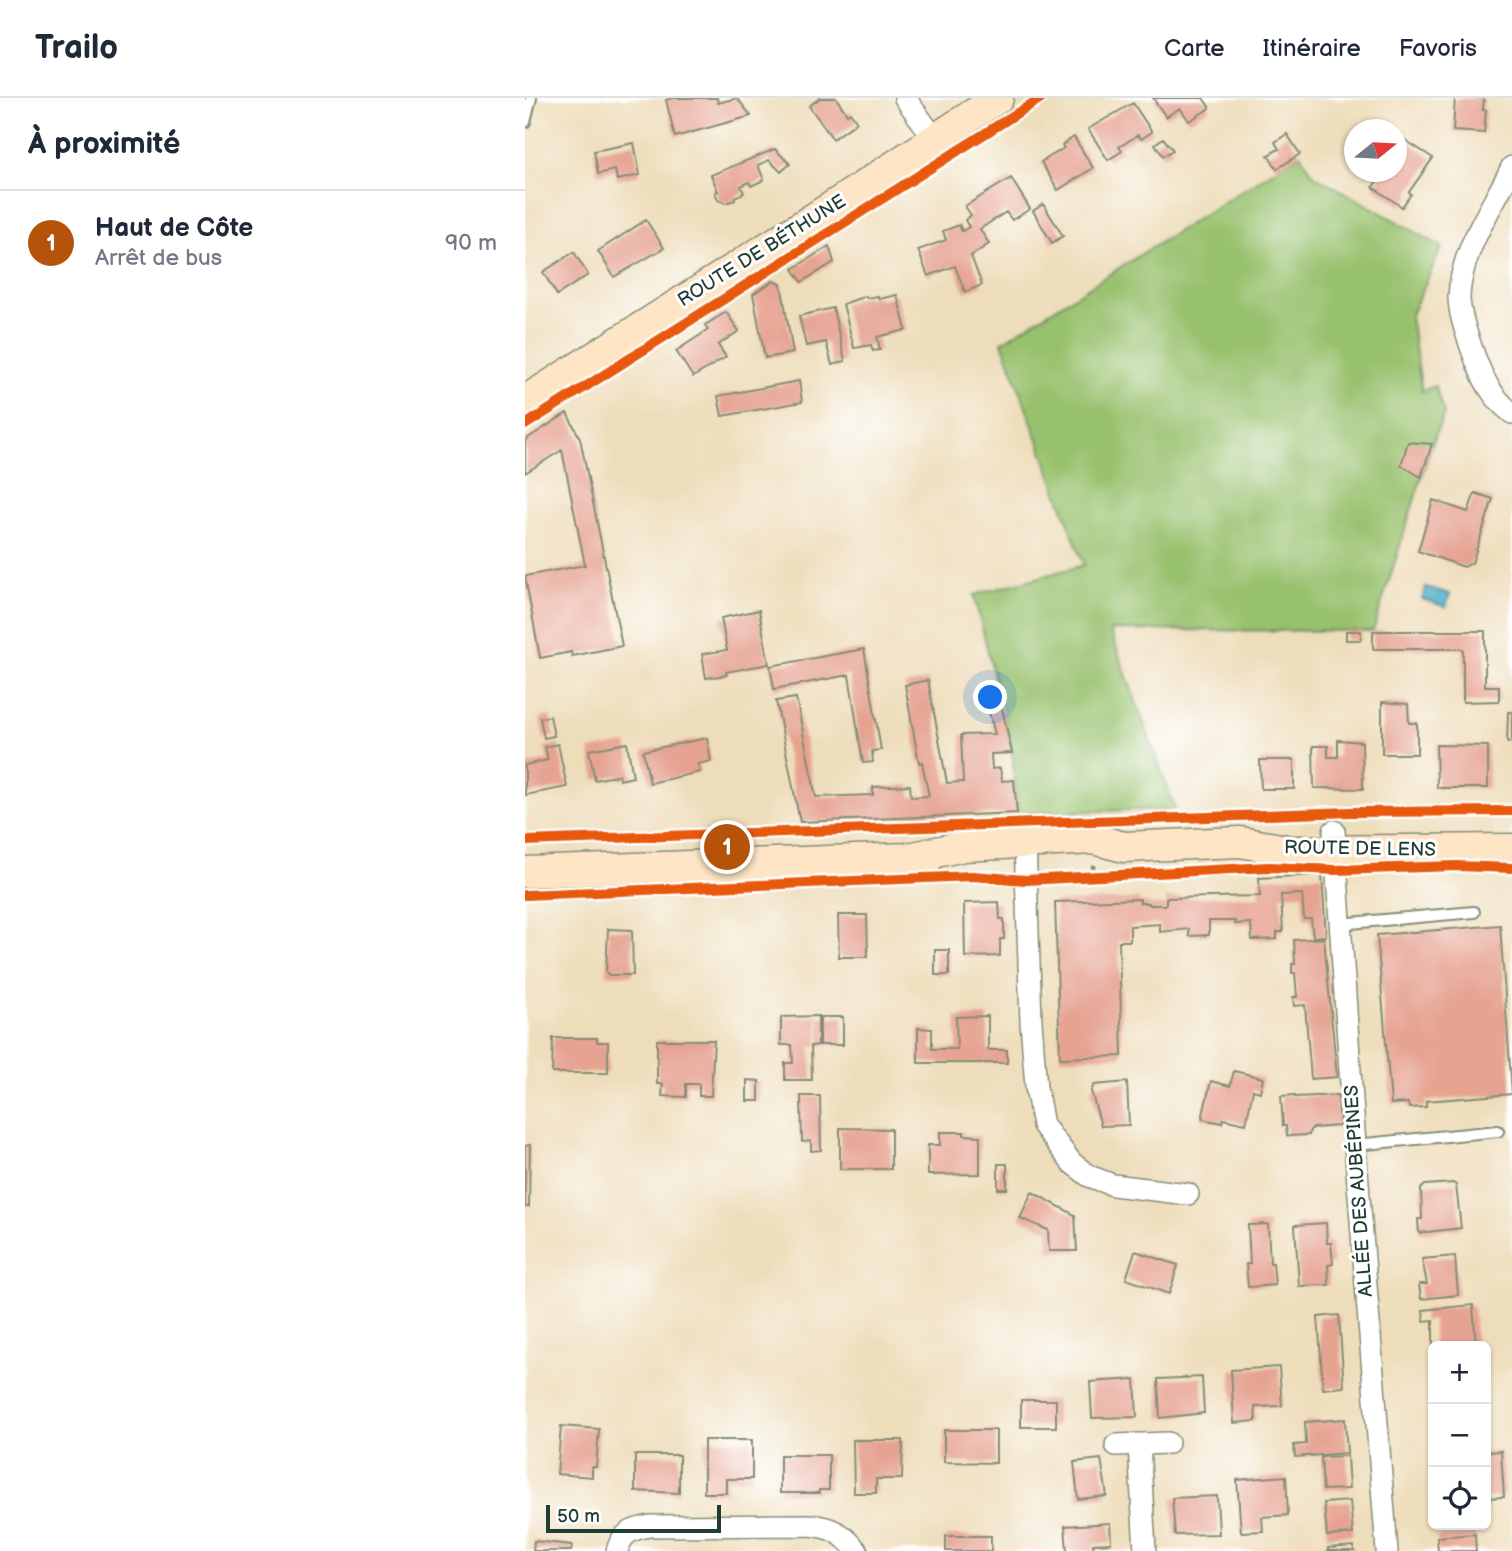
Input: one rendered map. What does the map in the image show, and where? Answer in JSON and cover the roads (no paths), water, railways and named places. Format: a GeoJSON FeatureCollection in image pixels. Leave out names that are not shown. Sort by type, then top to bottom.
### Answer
{"type":"FeatureCollection","features":[{"type":"Feature","properties":{"kind":"main road","name":"ROUTE DE BÉTHUNE"},"geometry":{"type":"LineString","coordinates":[[525,401],[834,206],[998,98]]}},
{"type":"Feature","properties":{"kind":"main road","name":"ROUTE DE LENS"},"geometry":{"type":"LineString","coordinates":[[527,871],[909,858],[965,863],[1026,852],[1093,860],[1124,847],[1240,842],[1292,851],[1334,841],[1511,848]]}},
{"type":"Feature","properties":{"kind":"street"},"geometry":{"type":"LineString","coordinates":[[905,98],[934,138]]}},
{"type":"Feature","properties":{"kind":"street"},"geometry":{"type":"LineString","coordinates":[[1512,167],[1464,262],[1459,299],[1483,379],[1502,405],[1512,413]]}},
{"type":"Feature","properties":{"kind":"street","name":"ALLÉE DES AUBÉPINES"},"geometry":{"type":"LineString","coordinates":[[1334,841],[1387,1551]]}},
{"type":"Feature","properties":{"kind":"street"},"geometry":{"type":"LineString","coordinates":[[1026,852],[1031,1022],[1036,1087],[1043,1125],[1072,1163],[1089,1176],[1113,1185],[1188,1194]]}},
{"type":"Feature","properties":{"kind":"street"},"geometry":{"type":"LineString","coordinates":[[1116,1445],[1168,1443]]}},
{"type":"Feature","properties":{"kind":"street"},"geometry":{"type":"LineString","coordinates":[[1139,1444],[1145,1551]]}},
{"type":"Feature","properties":{"kind":"street"},"geometry":{"type":"LineString","coordinates":[[622,1542],[650,1526],[822,1525],[846,1537],[857,1551]]}},
{"type":"Feature","properties":{"kind":"lane"},"geometry":{"type":"LineString","coordinates":[[525,122],[531,98]]}},
{"type":"Feature","properties":{"kind":"lane"},"geometry":{"type":"LineString","coordinates":[[1339,924],[1474,912]]}},
{"type":"Feature","properties":{"kind":"lane"},"geometry":{"type":"LineString","coordinates":[[1355,1145],[1497,1131]]}},
{"type":"Feature","properties":{"kind":"water"},"geometry":{"type":"Polygon","coordinates":[[[1426,587],[1450,594],[1446,607],[1422,599],[1426,587]]]}},
{"type":"Feature","properties":{"kind":"place","name":"Haut de Côte"},"geometry":{"type":"Point","coordinates":[727,847]}}]}
